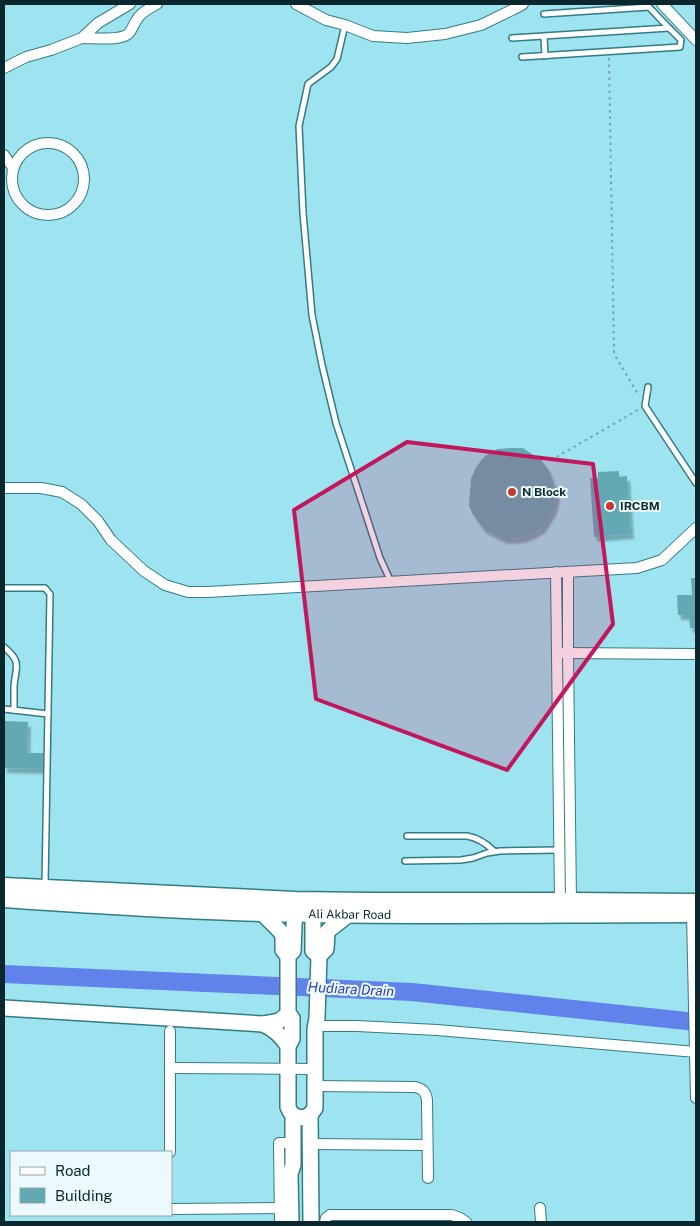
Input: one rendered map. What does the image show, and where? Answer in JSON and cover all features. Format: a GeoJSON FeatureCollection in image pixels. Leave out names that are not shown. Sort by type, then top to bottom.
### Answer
{"type":"FeatureCollection","features":[{"type":"Feature","properties":{"kind":"main road","name":"Ali Akbar Road"},"geometry":{"type":"LineString","coordinates":[[4,886],[295,907],[370,902],[566,901],[695,910]]}},
{"type":"Feature","properties":{"kind":"main road","name":"Ali Akbar Road"},"geometry":{"type":"LineString","coordinates":[[4,899],[262,913],[295,907]]}},
{"type":"Feature","properties":{"kind":"main road"},"geometry":{"type":"LineString","coordinates":[[288,956],[293,951],[295,907]]}},
{"type":"Feature","properties":{"kind":"main road","name":"Ali Akbar Road"},"geometry":{"type":"LineString","coordinates":[[313,907],[348,915],[695,910]]}},
{"type":"Feature","properties":{"kind":"main road"},"geometry":{"type":"LineString","coordinates":[[313,907],[313,950],[319,956]]}},
{"type":"Feature","properties":{"kind":"main road"},"geometry":{"type":"LineString","coordinates":[[262,913],[280,931],[283,936],[283,950],[288,956],[288,1012],[292,1018],[288,1068],[288,1107],[293,1115],[293,1165],[290,1174],[287,1213]]}},
{"type":"Feature","properties":{"kind":"main road"},"geometry":{"type":"LineString","coordinates":[[293,1115],[302,1118],[310,1115],[315,1108],[319,956],[326,949],[326,936],[330,929],[348,915]]}},
{"type":"Feature","properties":{"kind":"main road"},"geometry":{"type":"LineString","coordinates":[[4,1008],[263,1024],[279,1021],[288,1012]]}},
{"type":"Feature","properties":{"kind":"main road"},"geometry":{"type":"LineString","coordinates":[[263,1024],[269,1026],[280,1035],[290,1038],[316,1025]]}},
{"type":"Feature","properties":{"kind":"main road"},"geometry":{"type":"LineString","coordinates":[[310,1115],[311,1222]]}},
{"type":"Feature","properties":{"kind":"street"},"geometry":{"type":"LineString","coordinates":[[82,38],[98,23],[130,4]]}},
{"type":"Feature","properties":{"kind":"street"},"geometry":{"type":"LineString","coordinates":[[4,68],[26,57],[82,38],[126,36],[130,33],[136,20],[157,4]]}},
{"type":"Feature","properties":{"kind":"street"},"geometry":{"type":"LineString","coordinates":[[296,4],[326,20],[373,36],[407,38],[446,34],[481,25],[523,4]]}},
{"type":"Feature","properties":{"kind":"street"},"geometry":{"type":"LineString","coordinates":[[662,4],[696,40]]}},
{"type":"Feature","properties":{"kind":"street"},"geometry":{"type":"LineString","coordinates":[[4,155],[13,168],[11,181],[15,194],[23,206],[35,213],[48,215],[62,212],[78,199],[83,186],[83,173],[78,160],[69,150],[57,144],[43,143],[30,147],[19,156],[13,168]]}},
{"type":"Feature","properties":{"kind":"street"},"geometry":{"type":"LineString","coordinates":[[4,488],[41,488],[62,492],[81,504],[98,522],[111,540],[144,571],[165,585],[188,592],[637,568],[662,560],[696,528]]}},
{"type":"Feature","properties":{"kind":"street"},"geometry":{"type":"LineString","coordinates":[[556,572],[563,653],[566,901]]}},
{"type":"Feature","properties":{"kind":"street"},"geometry":{"type":"LineString","coordinates":[[566,901],[559,850],[563,653],[568,572]]}},
{"type":"Feature","properties":{"kind":"street"},"geometry":{"type":"LineString","coordinates":[[563,653],[696,654]]}},
{"type":"Feature","properties":{"kind":"street"},"geometry":{"type":"LineString","coordinates":[[695,910],[696,1098]]}},
{"type":"Feature","properties":{"kind":"street"},"geometry":{"type":"LineString","coordinates":[[316,1025],[437,1030],[696,1052]]}},
{"type":"Feature","properties":{"kind":"street"},"geometry":{"type":"LineString","coordinates":[[170,1031],[170,1151]]}},
{"type":"Feature","properties":{"kind":"street"},"geometry":{"type":"LineString","coordinates":[[170,1068],[315,1068]]}},
{"type":"Feature","properties":{"kind":"street"},"geometry":{"type":"LineString","coordinates":[[315,1086],[420,1088],[426,1093],[427,1100],[428,1178]]}},
{"type":"Feature","properties":{"kind":"street"},"geometry":{"type":"LineString","coordinates":[[311,1144],[427,1145]]}},
{"type":"Feature","properties":{"kind":"street"},"geometry":{"type":"LineString","coordinates":[[540,1208],[541,1222]]}},
{"type":"Feature","properties":{"kind":"street"},"geometry":{"type":"LineString","coordinates":[[172,1209],[287,1213]]}},
{"type":"Feature","properties":{"kind":"street"},"geometry":{"type":"LineString","coordinates":[[280,1222],[287,1213]]}},
{"type":"Feature","properties":{"kind":"street"},"geometry":{"type":"LineString","coordinates":[[325,1222],[326,1218],[330,1215],[452,1215],[466,1222]]}},
{"type":"Feature","properties":{"kind":"lane"},"geometry":{"type":"LineString","coordinates":[[522,57],[680,47],[681,40],[648,5],[544,14]]}},
{"type":"Feature","properties":{"kind":"lane"},"geometry":{"type":"LineString","coordinates":[[345,25],[337,59],[331,67],[308,84],[299,126],[303,213],[312,316],[322,366],[336,423],[368,522],[380,558],[392,582]]}},
{"type":"Feature","properties":{"kind":"lane"},"geometry":{"type":"LineString","coordinates":[[512,38],[668,28]]}},
{"type":"Feature","properties":{"kind":"lane"},"geometry":{"type":"LineString","coordinates":[[544,37],[545,56]]}},
{"type":"Feature","properties":{"kind":"lane"},"geometry":{"type":"LineString","coordinates":[[648,387],[645,406],[696,483]]}},
{"type":"Feature","properties":{"kind":"lane"},"geometry":{"type":"LineString","coordinates":[[4,588],[45,588],[50,594],[45,888]]}},
{"type":"Feature","properties":{"kind":"lane"},"geometry":{"type":"LineString","coordinates":[[4,647],[17,665],[14,684],[14,710]]}},
{"type":"Feature","properties":{"kind":"lane"},"geometry":{"type":"LineString","coordinates":[[4,709],[48,714]]}},
{"type":"Feature","properties":{"kind":"lane"},"geometry":{"type":"LineString","coordinates":[[407,836],[474,837],[494,851]]}},
{"type":"Feature","properties":{"kind":"lane"},"geometry":{"type":"LineString","coordinates":[[406,861],[461,860],[494,851],[559,850]]}},
{"type":"Feature","properties":{"kind":"path"},"geometry":{"type":"LineString","coordinates":[[551,460],[645,406],[614,352],[609,52]]}},
{"type":"Feature","properties":{"kind":"highlighted area"},"geometry":{"type":"Polygon","coordinates":[[[407,442],[593,464],[613,624],[507,770],[316,699],[294,510],[407,442]]]}},
{"type":"Feature","properties":{"kind":"building","name":"N Block"},"geometry":{"type":"Polygon","coordinates":[[[523,448],[541,460],[548,469],[557,496],[553,511],[542,528],[522,538],[505,539],[483,528],[469,506],[471,479],[476,467],[485,456],[497,449],[523,448]]]}},
{"type":"Feature","properties":{"kind":"building","name":"IRCBM"},"geometry":{"type":"Polygon","coordinates":[[[619,471],[619,477],[627,476],[631,534],[594,537],[590,478],[598,478],[598,472],[619,471]]]}},
{"type":"Feature","properties":{"kind":"building"},"geometry":{"type":"Polygon","coordinates":[[[691,578],[696,578],[696,628],[690,628],[689,615],[678,615],[677,595],[692,595],[691,578]]]}},
{"type":"Feature","properties":{"kind":"building"},"geometry":{"type":"Polygon","coordinates":[[[4,721],[28,722],[27,753],[44,753],[45,769],[4,768],[4,721]]]}},
{"type":"Feature","properties":{"kind":"waterway","name":"Hudiara Drain"},"geometry":{"type":"LineString","coordinates":[[4,974],[412,992],[696,1022]]}},
{"type":"Feature","properties":{"kind":"place","name":"N Block"},"geometry":{"type":"Point","coordinates":[512,492]}},
{"type":"Feature","properties":{"kind":"place","name":"IRCBM"},"geometry":{"type":"Point","coordinates":[610,506]}}]}
